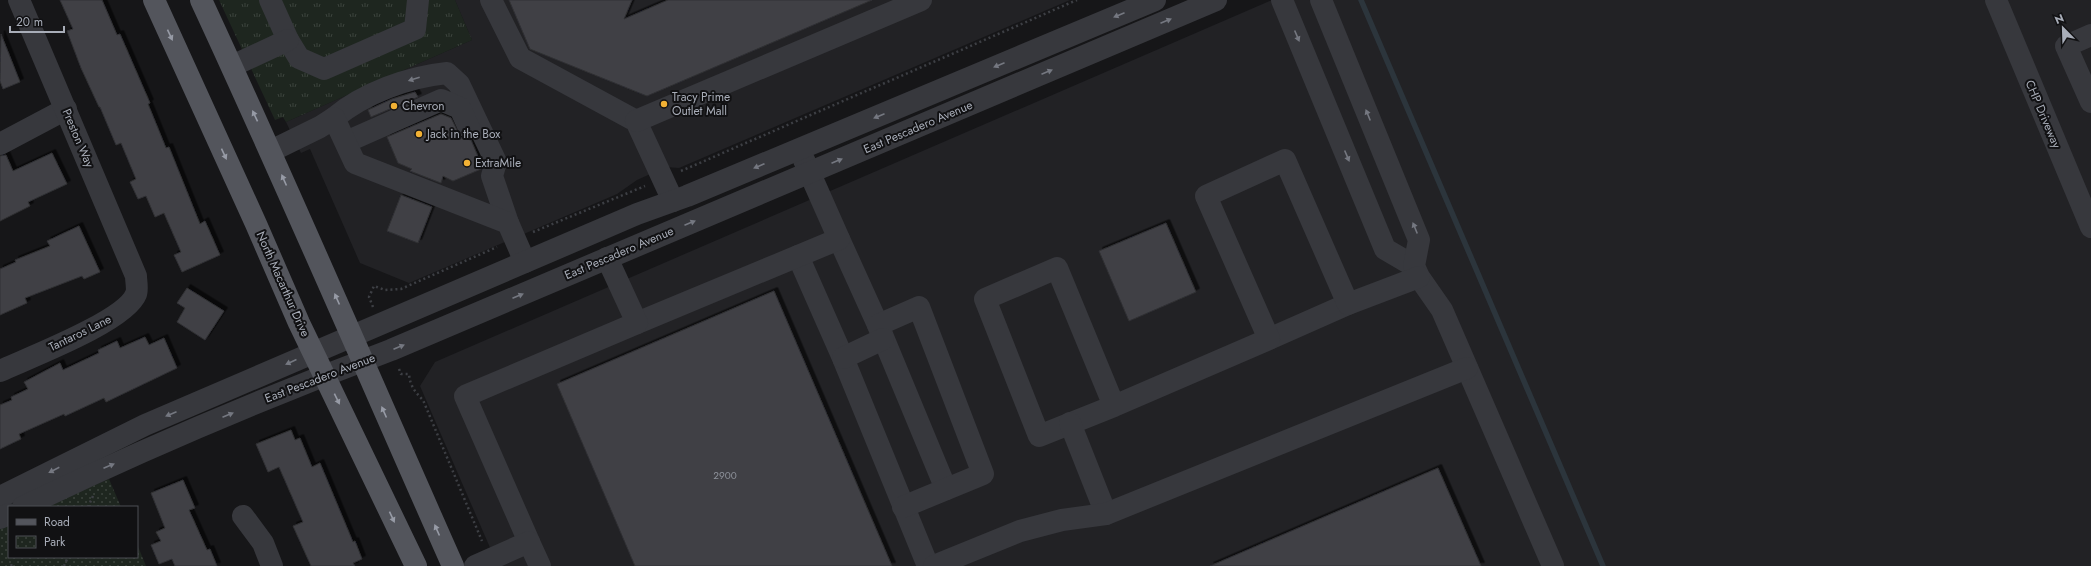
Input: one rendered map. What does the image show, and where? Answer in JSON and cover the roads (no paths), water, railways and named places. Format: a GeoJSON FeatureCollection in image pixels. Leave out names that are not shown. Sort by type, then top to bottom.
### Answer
{"type":"FeatureCollection","features":[{"type":"Feature","properties":{"kind":"main road","name":"North Macarthur Drive"},"geometry":{"type":"LineString","coordinates":[[154,0],[313,352],[416,566]]}},
{"type":"Feature","properties":{"kind":"main road"},"geometry":{"type":"LineString","coordinates":[[201,0],[271,151],[453,566]]}},
{"type":"Feature","properties":{"kind":"street","name":"Preston Way"},"geometry":{"type":"LineString","coordinates":[[19,0],[136,276]]}},
{"type":"Feature","properties":{"kind":"street"},"geometry":{"type":"LineString","coordinates":[[270,0],[288,40],[299,58],[324,69],[415,29],[418,0]]}},
{"type":"Feature","properties":{"kind":"street"},"geometry":{"type":"LineString","coordinates":[[491,0],[520,58],[636,120],[674,201]]}},
{"type":"Feature","properties":{"kind":"street"},"geometry":{"type":"LineString","coordinates":[[636,120],[921,0]]}},
{"type":"Feature","properties":{"kind":"street","name":"East Pescadero Avenue"},"geometry":{"type":"LineString","coordinates":[[0,497],[145,425],[352,335],[637,214],[674,201],[1155,0]]}},
{"type":"Feature","properties":{"kind":"street","name":"East Pescadero Avenue"},"geometry":{"type":"LineString","coordinates":[[25,506],[110,466],[286,390],[362,361],[608,258],[1216,0]]}},
{"type":"Feature","properties":{"kind":"street"},"geometry":{"type":"LineString","coordinates":[[1282,0],[1362,190],[1385,250],[1416,272],[1442,310],[1553,566]]}},
{"type":"Feature","properties":{"kind":"street"},"geometry":{"type":"LineString","coordinates":[[1321,0],[1419,240],[1416,272]]}},
{"type":"Feature","properties":{"kind":"street","name":"CHP Driveway"},"geometry":{"type":"LineString","coordinates":[[1996,0],[2091,227]]}},
{"type":"Feature","properties":{"kind":"street"},"geometry":{"type":"LineString","coordinates":[[2091,35],[2066,46],[2091,102]]}},
{"type":"Feature","properties":{"kind":"street"},"geometry":{"type":"LineString","coordinates":[[232,66],[288,40]]}},
{"type":"Feature","properties":{"kind":"street"},"geometry":{"type":"LineString","coordinates":[[340,130],[443,84],[459,84],[496,162],[492,176]]}},
{"type":"Feature","properties":{"kind":"street"},"geometry":{"type":"LineString","coordinates":[[271,151],[320,127],[340,130],[441,100],[460,108],[485,166],[492,176],[511,232],[525,262]]}},
{"type":"Feature","properties":{"kind":"street"},"geometry":{"type":"LineString","coordinates":[[0,144],[66,109]]}},
{"type":"Feature","properties":{"kind":"street"},"geometry":{"type":"LineString","coordinates":[[340,130],[355,163],[511,232]]}},
{"type":"Feature","properties":{"kind":"street"},"geometry":{"type":"LineString","coordinates":[[799,149],[880,332],[946,489]]}},
{"type":"Feature","properties":{"kind":"street"},"geometry":{"type":"LineString","coordinates":[[1269,340],[1206,196],[1285,160],[1348,304]]}},
{"type":"Feature","properties":{"kind":"street"},"geometry":{"type":"LineString","coordinates":[[1362,190],[1393,177]]}},
{"type":"Feature","properties":{"kind":"street"},"geometry":{"type":"LineString","coordinates":[[540,566],[465,396],[839,239]]}},
{"type":"Feature","properties":{"kind":"street"},"geometry":{"type":"LineString","coordinates":[[798,256],[843,358],[928,566]]}},
{"type":"Feature","properties":{"kind":"street"},"geometry":{"type":"LineString","coordinates":[[608,258],[637,323]]}},
{"type":"Feature","properties":{"kind":"street"},"geometry":{"type":"LineString","coordinates":[[1114,406],[1058,268],[985,300],[1040,436],[1114,406],[1269,340],[1416,272]]}},
{"type":"Feature","properties":{"kind":"street","name":"Tantaros Lane"},"geometry":{"type":"LineString","coordinates":[[0,370],[105,323],[125,308],[136,294],[136,276]]}},
{"type":"Feature","properties":{"kind":"street"},"geometry":{"type":"LineString","coordinates":[[843,358],[918,307],[984,474],[903,507]]}},
{"type":"Feature","properties":{"kind":"street"},"geometry":{"type":"LineString","coordinates":[[934,566],[1020,531],[1062,520],[1106,514],[1467,368]]}},
{"type":"Feature","properties":{"kind":"street"},"geometry":{"type":"LineString","coordinates":[[1070,423],[1106,514]]}},
{"type":"Feature","properties":{"kind":"street"},"geometry":{"type":"LineString","coordinates":[[243,516],[263,543],[272,566]]}},
{"type":"Feature","properties":{"kind":"street"},"geometry":{"type":"LineString","coordinates":[[483,563],[529,542]]}},
{"type":"Feature","properties":{"kind":"waterway"},"geometry":{"type":"LineString","coordinates":[[1361,0],[1603,566]]}},
{"type":"Feature","properties":{"kind":"place","name":"Tracy Prime Outlet Mall"},"geometry":{"type":"Point","coordinates":[664,104]}},
{"type":"Feature","properties":{"kind":"place","name":"Chevron"},"geometry":{"type":"Point","coordinates":[394,106]}},
{"type":"Feature","properties":{"kind":"place","name":"Jack in the Box"},"geometry":{"type":"Point","coordinates":[419,134]}},
{"type":"Feature","properties":{"kind":"place","name":"ExtraMile"},"geometry":{"type":"Point","coordinates":[467,163]}}]}
